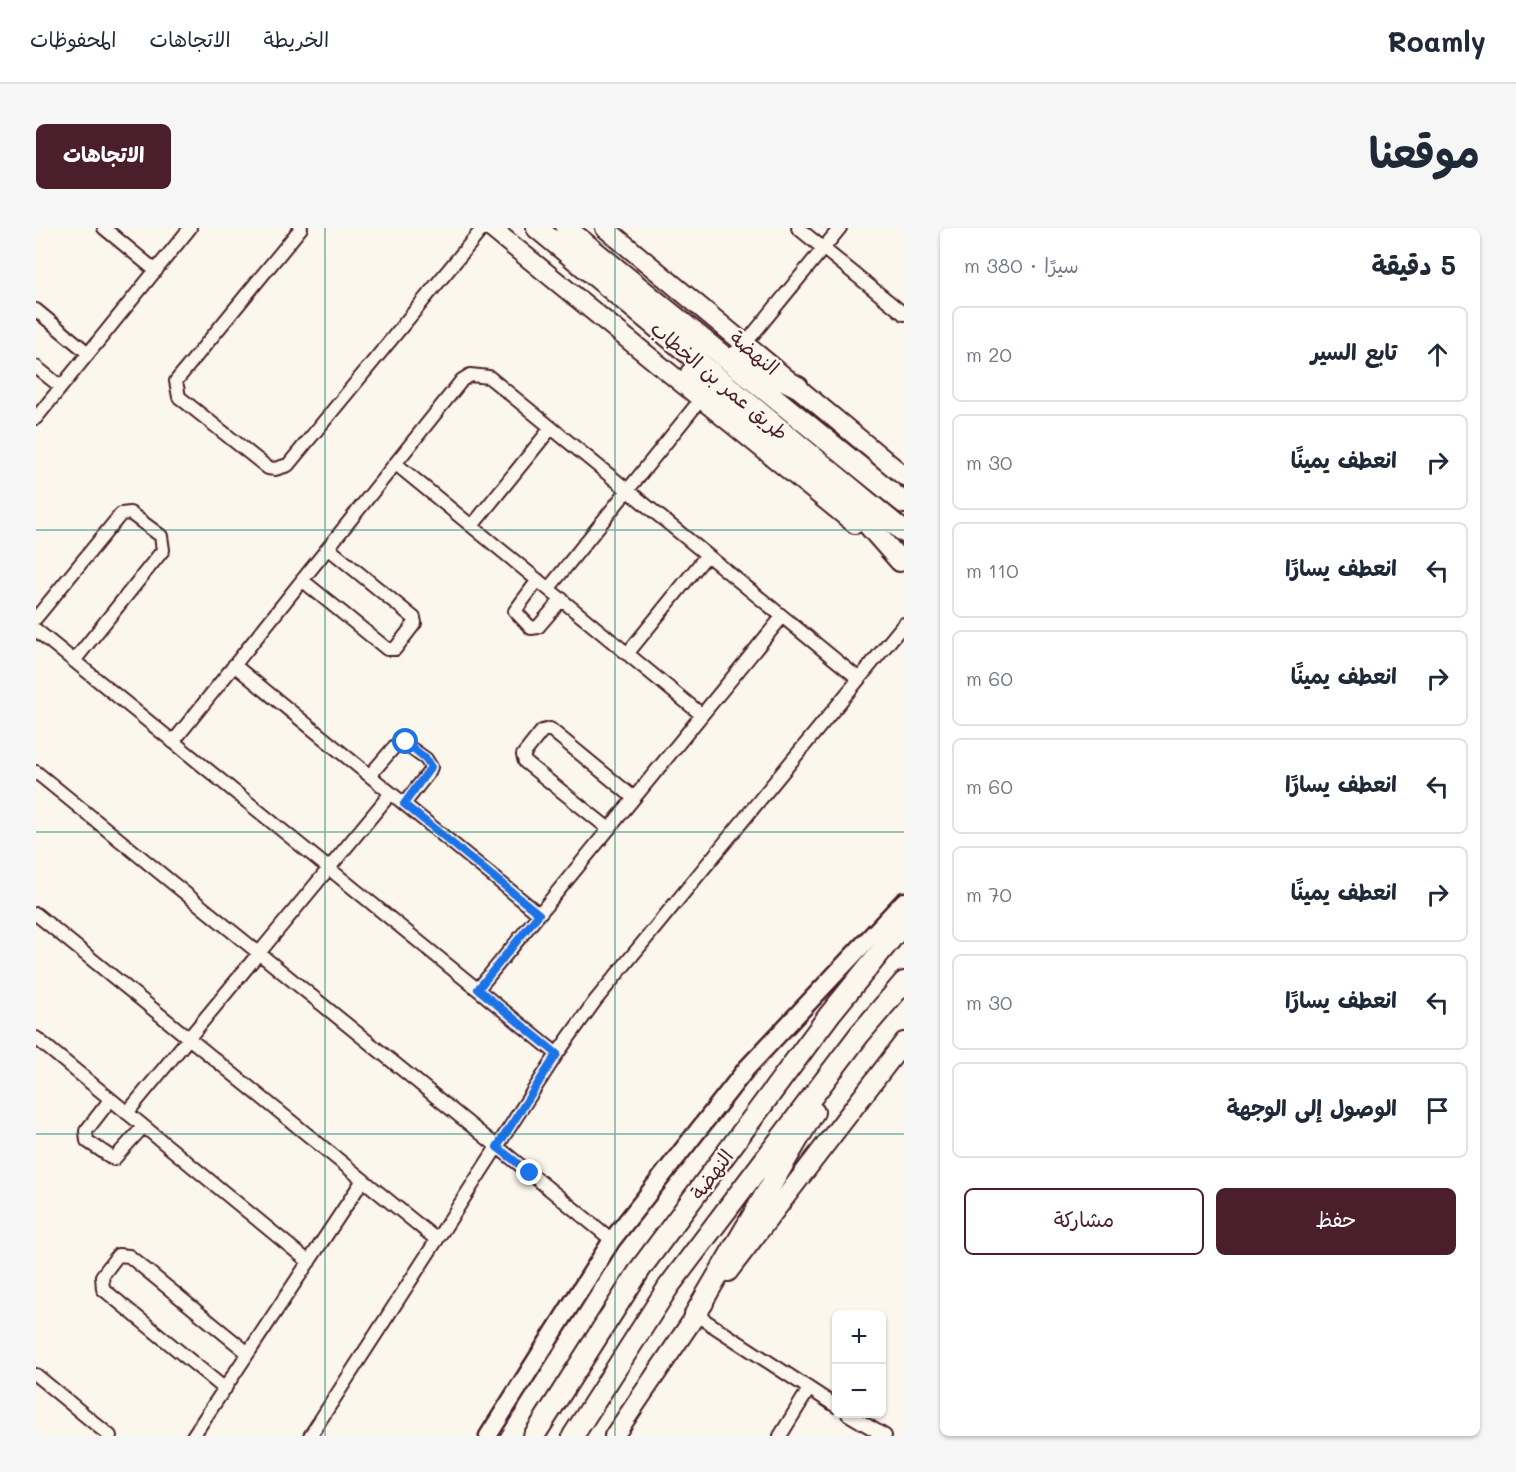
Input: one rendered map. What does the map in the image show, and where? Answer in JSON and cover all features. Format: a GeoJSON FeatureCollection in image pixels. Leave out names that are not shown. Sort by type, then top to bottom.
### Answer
{"type":"FeatureCollection","features":[{"type":"Feature","properties":{"kind":"main road"},"geometry":{"type":"LineString","coordinates":[[491,228],[902,563]]}},
{"type":"Feature","properties":{"kind":"main road","name":"طريق عمر بن الخطاب"},"geometry":{"type":"LineString","coordinates":[[537,228],[904,532]]}},
{"type":"Feature","properties":{"kind":"main road","name":"طريق عمر بن الخطاب"},"geometry":{"type":"LineString","coordinates":[[566,228],[904,503]]}},
{"type":"Feature","properties":{"kind":"main road","name":"النهضة"},"geometry":{"type":"LineString","coordinates":[[605,228],[904,476]]}},
{"type":"Feature","properties":{"kind":"main road"},"geometry":{"type":"LineString","coordinates":[[636,310],[675,359],[864,520],[902,563]]}},
{"type":"Feature","properties":{"kind":"main road"},"geometry":{"type":"LineString","coordinates":[[699,337],[798,387]]}},
{"type":"Feature","properties":{"kind":"main road","name":"النهضة"},"geometry":{"type":"LineString","coordinates":[[534,1436],[641,1268],[830,1014],[904,923]]}},
{"type":"Feature","properties":{"kind":"main road","name":"النهضة"},"geometry":{"type":"LineString","coordinates":[[573,1436],[669,1286],[859,1035],[904,982]]}},
{"type":"Feature","properties":{"kind":"main road"},"geometry":{"type":"LineString","coordinates":[[614,1436],[695,1314],[859,1035]]}},
{"type":"Feature","properties":{"kind":"main road"},"geometry":{"type":"LineString","coordinates":[[695,1314],[904,1041]]}},
{"type":"Feature","properties":{"kind":"street"},"geometry":{"type":"LineString","coordinates":[[104,228],[156,270]]}},
{"type":"Feature","properties":{"kind":"street"},"geometry":{"type":"LineString","coordinates":[[36,418],[190,228]]}},
{"type":"Feature","properties":{"kind":"street"},"geometry":{"type":"LineString","coordinates":[[301,228],[176,381],[179,397],[268,468],[275,469],[288,465],[483,228]]}},
{"type":"Feature","properties":{"kind":"street"},"geometry":{"type":"LineString","coordinates":[[798,228],[903,312]]}},
{"type":"Feature","properties":{"kind":"street"},"geometry":{"type":"LineString","coordinates":[[745,344],[840,228]]}},
{"type":"Feature","properties":{"kind":"street"},"geometry":{"type":"LineString","coordinates":[[36,310],[88,353]]}},
{"type":"Feature","properties":{"kind":"street"},"geometry":{"type":"LineString","coordinates":[[36,367],[61,387]]}},
{"type":"Feature","properties":{"kind":"street"},"geometry":{"type":"LineString","coordinates":[[173,741],[462,380],[470,375],[489,377],[859,679]]}},
{"type":"Feature","properties":{"kind":"street"},"geometry":{"type":"LineString","coordinates":[[549,588],[701,399]]}},
{"type":"Feature","properties":{"kind":"street"},"geometry":{"type":"LineString","coordinates":[[472,526],[550,428]]}},
{"type":"Feature","properties":{"kind":"street"},"geometry":{"type":"LineString","coordinates":[[396,464],[702,715]]}},
{"type":"Feature","properties":{"kind":"street"},"geometry":{"type":"LineString","coordinates":[[36,618],[121,514],[130,513],[161,536],[164,550],[74,662]]}},
{"type":"Feature","properties":{"kind":"street"},"geometry":{"type":"LineString","coordinates":[[302,580],[387,649],[395,649],[415,623],[414,618],[327,548]]}},
{"type":"Feature","properties":{"kind":"street"},"geometry":{"type":"LineString","coordinates":[[627,654],[707,555]]}},
{"type":"Feature","properties":{"kind":"street"},"geometry":{"type":"LineString","coordinates":[[538,580],[515,611],[531,627],[538,627],[562,599]]}},
{"type":"Feature","properties":{"kind":"street"},"geometry":{"type":"LineString","coordinates":[[478,989],[782,617]]}},
{"type":"Feature","properties":{"kind":"street"},"geometry":{"type":"LineString","coordinates":[[310,1436],[557,1054],[595,1001],[904,624]]}},
{"type":"Feature","properties":{"kind":"street"},"geometry":{"type":"LineString","coordinates":[[36,630],[557,1054]]}},
{"type":"Feature","properties":{"kind":"street"},"geometry":{"type":"LineString","coordinates":[[234,665],[539,914]]}},
{"type":"Feature","properties":{"kind":"street"},"geometry":{"type":"LineString","coordinates":[[609,829],[525,762],[523,755],[542,731],[550,729],[634,798]]}},
{"type":"Feature","properties":{"kind":"street"},"geometry":{"type":"LineString","coordinates":[[370,775],[395,746],[402,742],[426,759],[431,767],[429,772],[404,804]]}},
{"type":"Feature","properties":{"kind":"street"},"geometry":{"type":"LineString","coordinates":[[36,772],[612,1240]]}},
{"type":"Feature","properties":{"kind":"street"},"geometry":{"type":"LineString","coordinates":[[127,1113],[391,793]]}},
{"type":"Feature","properties":{"kind":"street"},"geometry":{"type":"LineString","coordinates":[[488,1436],[612,1240],[747,1068],[904,901]]}},
{"type":"Feature","properties":{"kind":"street"},"geometry":{"type":"LineString","coordinates":[[36,914],[437,1240]]}},
{"type":"Feature","properties":{"kind":"street"},"geometry":{"type":"LineString","coordinates":[[36,1038],[309,1262]]}},
{"type":"Feature","properties":{"kind":"street"},"geometry":{"type":"LineString","coordinates":[[110,1100],[86,1131],[87,1141],[114,1159],[143,1126]]}},
{"type":"Feature","properties":{"kind":"street"},"geometry":{"type":"LineString","coordinates":[[193,1436],[363,1180]]}},
{"type":"Feature","properties":{"kind":"street"},"geometry":{"type":"LineString","coordinates":[[225,1389],[103,1289],[102,1276],[118,1256],[129,1256],[248,1353]]}},
{"type":"Feature","properties":{"kind":"street"},"geometry":{"type":"LineString","coordinates":[[695,1314],[832,1403]]}},
{"type":"Feature","properties":{"kind":"street"},"geometry":{"type":"LineString","coordinates":[[36,1376],[110,1436]]}},
{"type":"Feature","properties":{"kind":"street"},"geometry":{"type":"LineString","coordinates":[[780,1436],[809,1389]]}},
{"type":"Feature","properties":{"kind":"street"},"geometry":{"type":"LineString","coordinates":[[856,1418],[885,1436]]}},
{"type":"Feature","properties":{"kind":"route"},"geometry":{"type":"LineString","coordinates":[[406,742],[426,759],[431,767],[404,804],[539,914],[478,989],[557,1054],[497,1147],[530,1173]]}}]}
